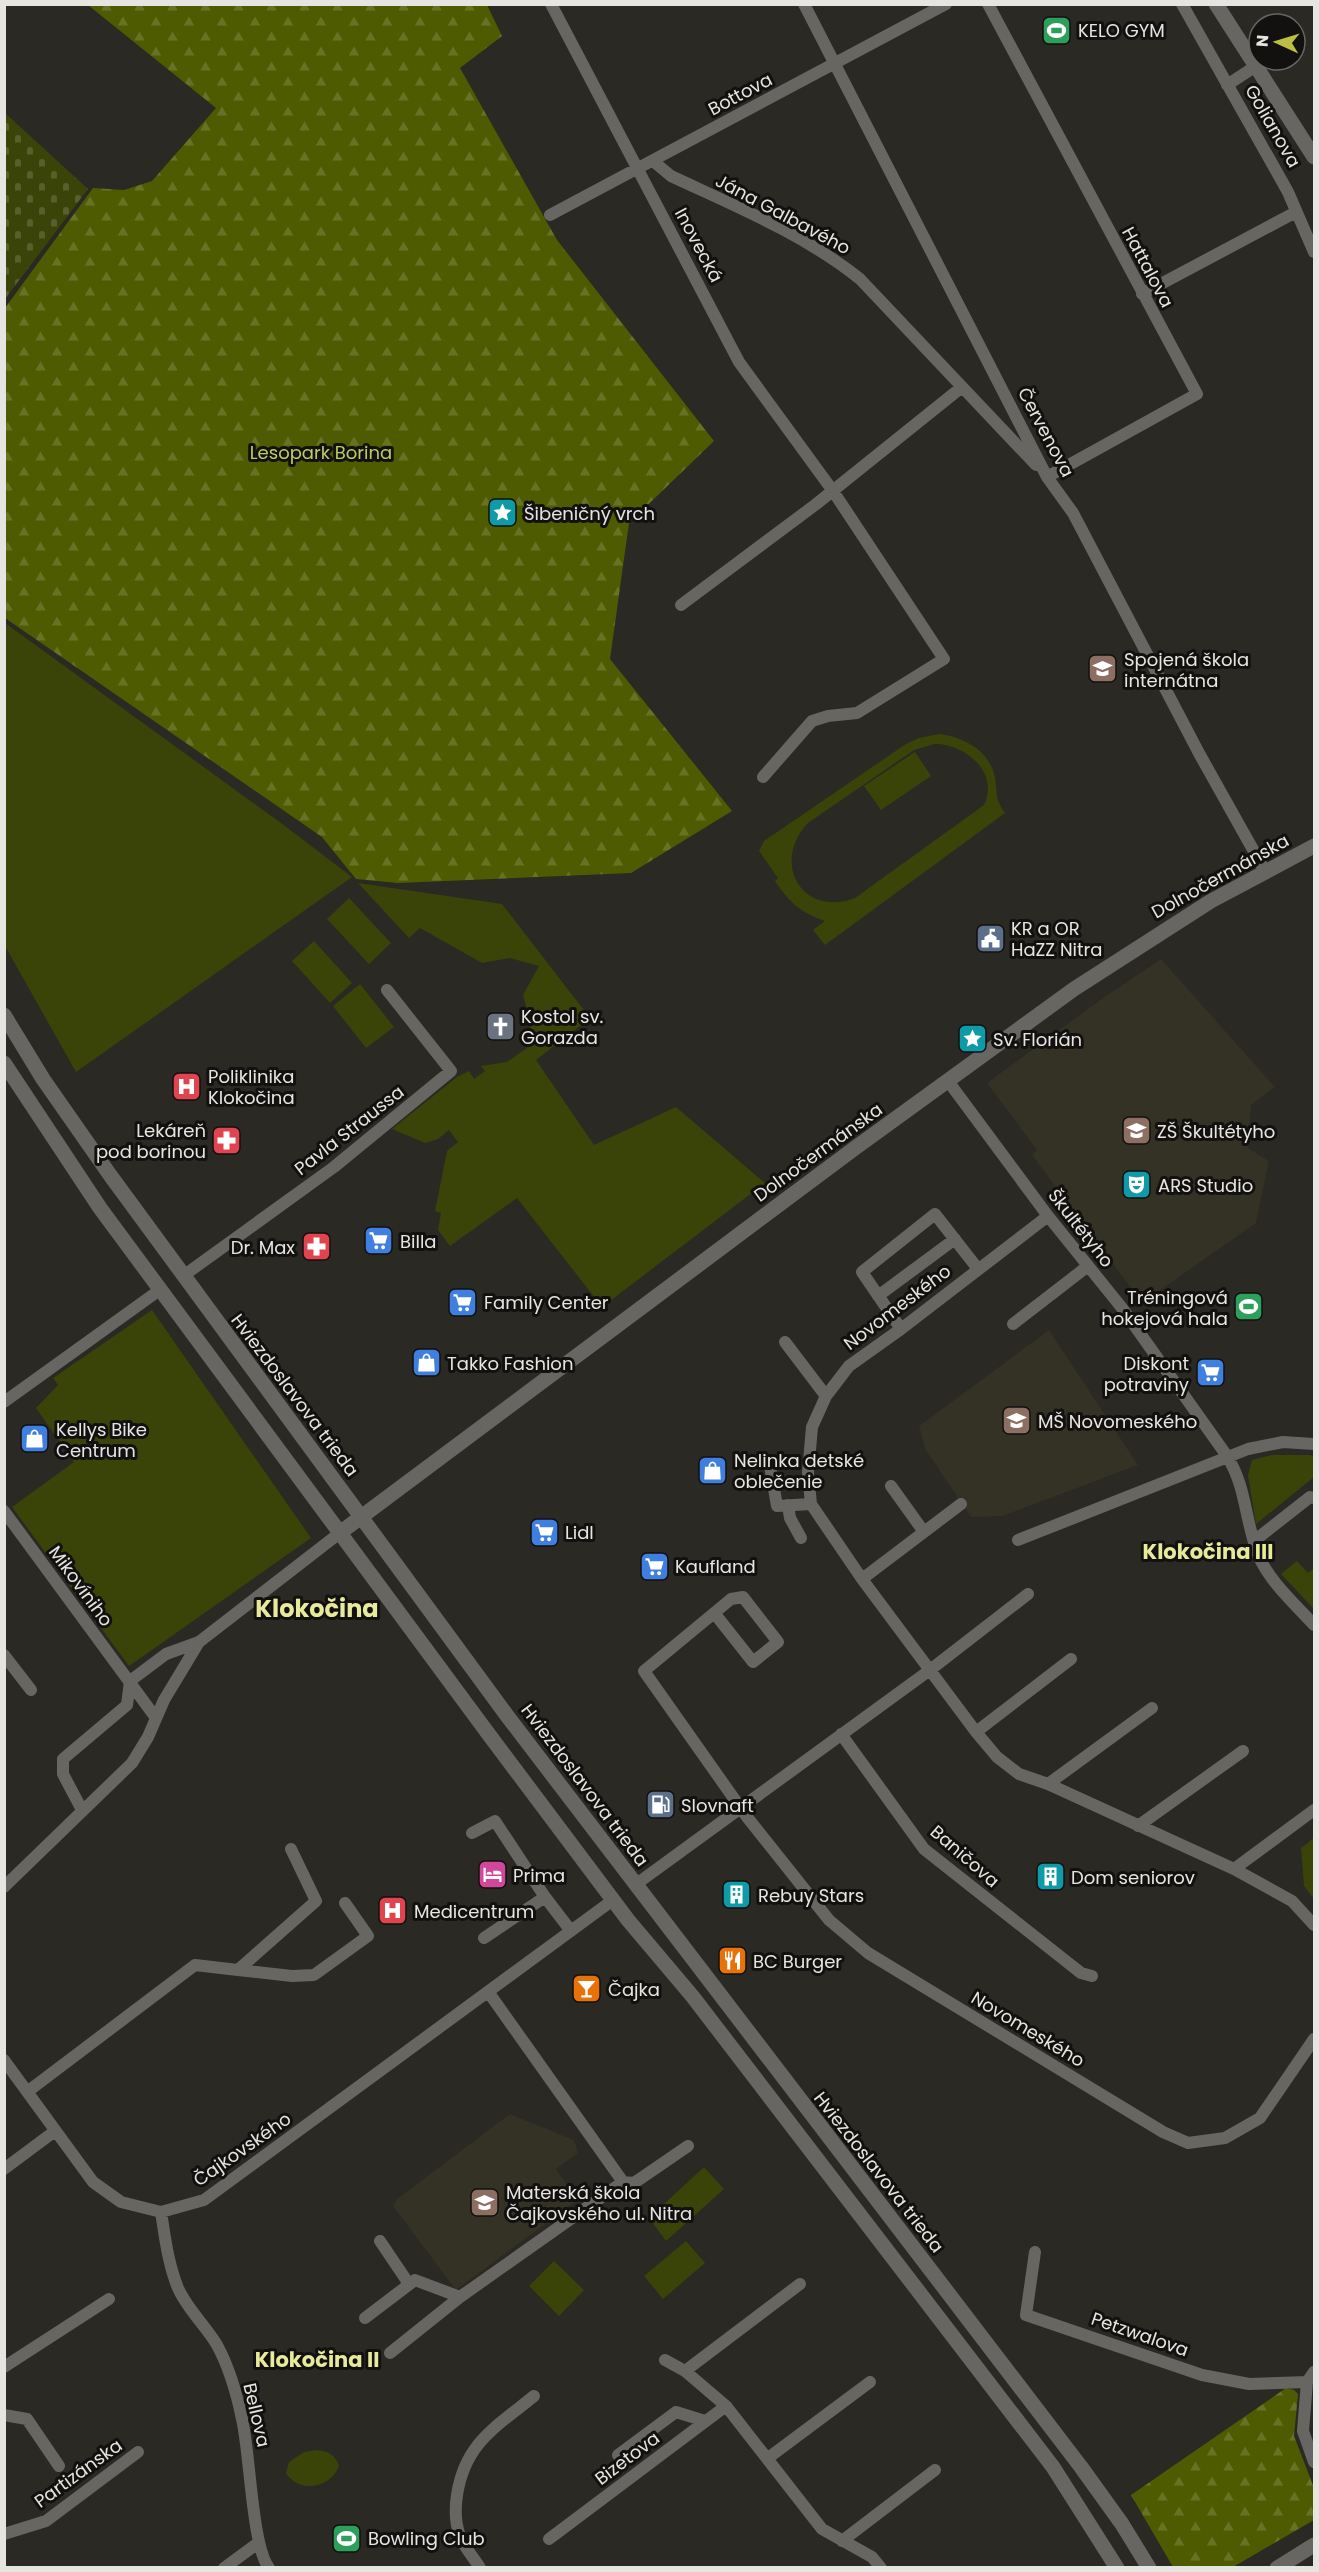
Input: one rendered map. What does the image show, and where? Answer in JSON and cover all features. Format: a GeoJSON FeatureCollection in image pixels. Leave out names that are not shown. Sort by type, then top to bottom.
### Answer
{"type":"FeatureCollection","features":[{"type":"Feature","properties":{"kind":"street","name":"Inovecká"},"geometry":{"type":"LineString","coordinates":[[551,4],[640,169],[739,362],[833,491],[944,659],[856,713],[828,716],[812,721],[763,777]]}},
{"type":"Feature","properties":{"kind":"street","name":"Červenova"},"geometry":{"type":"LineString","coordinates":[[804,4],[1047,477],[1073,513],[1200,755],[1265,871]]}},
{"type":"Feature","properties":{"kind":"street","name":"Bottova"},"geometry":{"type":"LineString","coordinates":[[550,215],[946,4]]}},
{"type":"Feature","properties":{"kind":"street","name":"Hattalova"},"geometry":{"type":"LineString","coordinates":[[988,4],[1197,394],[1047,477]]}},
{"type":"Feature","properties":{"kind":"street","name":"Golianova"},"geometry":{"type":"LineString","coordinates":[[1182,4],[1288,192],[1314,252]]}},
{"type":"Feature","properties":{"kind":"street","name":"Golianova"},"geometry":{"type":"LineString","coordinates":[[1216,4],[1247,52]]}},
{"type":"Feature","properties":{"kind":"street","name":"Golianova"},"geometry":{"type":"LineString","coordinates":[[1227,85],[1247,72]]}},
{"type":"Feature","properties":{"kind":"street","name":"Golianova"},"geometry":{"type":"LineString","coordinates":[[1260,72],[1314,157]]}},
{"type":"Feature","properties":{"kind":"street","name":"Jána Galbavého"},"geometry":{"type":"LineString","coordinates":[[653,161],[671,176],[803,241],[843,265],[860,279],[1047,477]]}},
{"type":"Feature","properties":{"kind":"street"},"geometry":{"type":"LineString","coordinates":[[1142,294],[1296,212]]}},
{"type":"Feature","properties":{"kind":"street"},"geometry":{"type":"LineString","coordinates":[[681,604],[833,491],[962,387]]}},
{"type":"Feature","properties":{"kind":"street","name":"Dolnočermánska"},"geometry":{"type":"LineString","coordinates":[[341,1532],[948,1081],[1125,954],[1211,901],[1314,846]]}},
{"type":"Feature","properties":{"kind":"street","name":"Pavla Straussa"},"geometry":{"type":"LineString","coordinates":[[183,1276],[334,1167],[451,1071],[387,990]]}},
{"type":"Feature","properties":{"kind":"street","name":"Hviezdoslavova trieda"},"geometry":{"type":"LineString","coordinates":[[4,1015],[61,1106],[183,1276],[363,1517],[508,1717],[1073,2457],[1122,2524],[1149,2568]]}},
{"type":"Feature","properties":{"kind":"street"},"geometry":{"type":"LineString","coordinates":[[4,1063],[100,1208],[487,1732],[613,1900],[693,1997],[1016,2417],[1053,2467],[1117,2568]]}},
{"type":"Feature","properties":{"kind":"street","name":"Škultétyho"},"geometry":{"type":"LineString","coordinates":[[948,1081],[1048,1216],[1122,1308],[1227,1456],[1238,1474],[1260,1558],[1272,1578],[1314,1625]]}},
{"type":"Feature","properties":{"kind":"street"},"geometry":{"type":"LineString","coordinates":[[901,1329],[862,1272],[935,1214],[978,1269]]}},
{"type":"Feature","properties":{"kind":"street","name":"Novomeského"},"geometry":{"type":"LineString","coordinates":[[1048,1216],[901,1329],[849,1365],[826,1396],[812,1427],[808,1473],[811,1504],[862,1579],[997,1757],[1019,1774],[1048,1784],[1234,1869],[1292,1901],[1314,1925]]}},
{"type":"Feature","properties":{"kind":"street"},"geometry":{"type":"LineString","coordinates":[[878,1296],[954,1239]]}},
{"type":"Feature","properties":{"kind":"street"},"geometry":{"type":"LineString","coordinates":[[1013,1324],[1088,1266]]}},
{"type":"Feature","properties":{"kind":"street"},"geometry":{"type":"LineString","coordinates":[[4,1402],[161,1289],[183,1276]]}},
{"type":"Feature","properties":{"kind":"street"},"geometry":{"type":"LineString","coordinates":[[785,1342],[826,1396]]}},
{"type":"Feature","properties":{"kind":"street"},"geometry":{"type":"LineString","coordinates":[[1018,1540],[1227,1456],[1265,1444],[1282,1442],[1314,1444]]}},
{"type":"Feature","properties":{"kind":"street"},"geometry":{"type":"LineString","coordinates":[[769,1460],[777,1506],[811,1504]]}},
{"type":"Feature","properties":{"kind":"street"},"geometry":{"type":"LineString","coordinates":[[891,1486],[924,1532]]}},
{"type":"Feature","properties":{"kind":"street"},"geometry":{"type":"LineString","coordinates":[[1254,1541],[1310,1497],[1314,1498]]}},
{"type":"Feature","properties":{"kind":"street"},"geometry":{"type":"LineString","coordinates":[[862,1579],[961,1504]]}},
{"type":"Feature","properties":{"kind":"street"},"geometry":{"type":"LineString","coordinates":[[788,1505],[789,1518],[801,1538]]}},
{"type":"Feature","properties":{"kind":"street","name":"Mikovíniho"},"geometry":{"type":"LineString","coordinates":[[4,1511],[156,1718]]}},
{"type":"Feature","properties":{"kind":"street"},"geometry":{"type":"LineString","coordinates":[[82,1810],[63,1774],[63,1759],[127,1705],[130,1681],[166,1654],[199,1642],[341,1532]]}},
{"type":"Feature","properties":{"kind":"street"},"geometry":{"type":"LineString","coordinates":[[613,1900],[930,1670],[1028,1594]]}},
{"type":"Feature","properties":{"kind":"street"},"geometry":{"type":"LineString","coordinates":[[742,1596],[778,1642],[753,1662],[715,1614],[732,1599],[742,1596]]}},
{"type":"Feature","properties":{"kind":"street","name":"Novomeského"},"geometry":{"type":"LineString","coordinates":[[715,1614],[644,1671],[742,1808],[830,1920],[868,1953],[1163,2132],[1188,2143],[1225,2138],[1260,2118],[1314,2039]]}},
{"type":"Feature","properties":{"kind":"street"},"geometry":{"type":"LineString","coordinates":[[4,1887],[132,1763],[199,1642]]}},
{"type":"Feature","properties":{"kind":"street"},"geometry":{"type":"LineString","coordinates":[[4,1655],[31,1690]]}},
{"type":"Feature","properties":{"kind":"street"},"geometry":{"type":"LineString","coordinates":[[976,1732],[1071,1659]]}},
{"type":"Feature","properties":{"kind":"street"},"geometry":{"type":"LineString","coordinates":[[1048,1784],[1152,1708]]}},
{"type":"Feature","properties":{"kind":"street"},"geometry":{"type":"LineString","coordinates":[[487,1732],[508,1717]]}},
{"type":"Feature","properties":{"kind":"street","name":"Baničova"},"geometry":{"type":"LineString","coordinates":[[841,1734],[924,1849],[1081,1973],[1092,1976]]}},
{"type":"Feature","properties":{"kind":"street"},"geometry":{"type":"LineString","coordinates":[[1138,1826],[1243,1751]]}},
{"type":"Feature","properties":{"kind":"street"},"geometry":{"type":"LineString","coordinates":[[1234,1869],[1314,1810]]}},
{"type":"Feature","properties":{"kind":"street"},"geometry":{"type":"LineString","coordinates":[[472,1833],[495,1821],[545,1897],[572,1931]]}},
{"type":"Feature","properties":{"kind":"street"},"geometry":{"type":"LineString","coordinates":[[238,1970],[316,1901],[291,1849]]}},
{"type":"Feature","properties":{"kind":"street"},"geometry":{"type":"LineString","coordinates":[[484,1938],[545,1897]]}},
{"type":"Feature","properties":{"kind":"street","name":"Čajkovského"},"geometry":{"type":"LineString","coordinates":[[4,2060],[93,2182],[121,2202],[161,2212],[204,2200],[613,1900]]}},
{"type":"Feature","properties":{"kind":"street"},"geometry":{"type":"LineString","coordinates":[[27,2092],[195,1965],[314,1975],[369,1936],[345,1903]]}},
{"type":"Feature","properties":{"kind":"street"},"geometry":{"type":"LineString","coordinates":[[489,1993],[623,2182]]}},
{"type":"Feature","properties":{"kind":"street"},"geometry":{"type":"LineString","coordinates":[[4,2169],[55,2131]]}},
{"type":"Feature","properties":{"kind":"street"},"geometry":{"type":"LineString","coordinates":[[390,2353],[460,2297],[623,2182],[634,2183],[688,2146]]}},
{"type":"Feature","properties":{"kind":"street","name":"Bellova"},"geometry":{"type":"LineString","coordinates":[[161,2212],[167,2248],[178,2289],[217,2346],[237,2397],[248,2443],[258,2543],[268,2568]]}},
{"type":"Feature","properties":{"kind":"street"},"geometry":{"type":"LineString","coordinates":[[380,2241],[410,2284]]}},
{"type":"Feature","properties":{"kind":"street","name":"Petzwalova"},"geometry":{"type":"LineString","coordinates":[[1035,2252],[1026,2315],[1202,2375],[1249,2384],[1311,2377],[1304,2410],[1303,2431],[1314,2462]]}},
{"type":"Feature","properties":{"kind":"street"},"geometry":{"type":"LineString","coordinates":[[365,2318],[415,2280],[460,2297]]}},
{"type":"Feature","properties":{"kind":"street"},"geometry":{"type":"LineString","coordinates":[[685,2371],[800,2284]]}},
{"type":"Feature","properties":{"kind":"street"},"geometry":{"type":"LineString","coordinates":[[4,2367],[109,2298]]}},
{"type":"Feature","properties":{"kind":"street"},"geometry":{"type":"LineString","coordinates":[[665,2360],[685,2371],[726,2406],[822,2529],[872,2557],[881,2568]]}},
{"type":"Feature","properties":{"kind":"street"},"geometry":{"type":"LineString","coordinates":[[768,2458],[870,2382]]}},
{"type":"Feature","properties":{"kind":"street"},"geometry":{"type":"LineString","coordinates":[[478,2567],[460,2536],[455,2508],[460,2476],[471,2451],[487,2434],[534,2396]]}},
{"type":"Feature","properties":{"kind":"street"},"geometry":{"type":"LineString","coordinates":[[1304,2410],[1314,2402]]}},
{"type":"Feature","properties":{"kind":"street","name":"Bizetova"},"geometry":{"type":"LineString","coordinates":[[549,2539],[726,2406]]}},
{"type":"Feature","properties":{"kind":"street"},"geometry":{"type":"LineString","coordinates":[[618,2454],[676,2412],[705,2421]]}},
{"type":"Feature","properties":{"kind":"street","name":"Partizánska"},"geometry":{"type":"LineString","coordinates":[[4,2415],[27,2419],[59,2466]]}},
{"type":"Feature","properties":{"kind":"street","name":"Partizánska"},"geometry":{"type":"LineString","coordinates":[[4,2534],[46,2521],[138,2452]]}},
{"type":"Feature","properties":{"kind":"street"},"geometry":{"type":"LineString","coordinates":[[842,2541],[935,2470]]}},
{"type":"Feature","properties":{"kind":"street"},"geometry":{"type":"LineString","coordinates":[[224,2568],[258,2543]]}},
{"type":"Feature","properties":{"kind":"street"},"geometry":{"type":"LineString","coordinates":[[1276,2568],[1314,2545]]}},
{"type":"Feature","properties":{"kind":"shaded area","name":"ZŠ Škultétyho"},"geometry":{"type":"Polygon","coordinates":[[[1161,959],[1275,1087],[1251,1105],[1248,1148],[1269,1161],[1256,1223],[1142,1303],[1032,1155],[1037,1150],[987,1083],[1103,998],[1161,959]]]}},
{"type":"Feature","properties":{"kind":"shaded area","name":"MŠ Novomeského"},"geometry":{"type":"Polygon","coordinates":[[[1049,1330],[1138,1465],[1003,1516],[971,1517],[925,1449],[919,1426],[1049,1330]]]}},
{"type":"Feature","properties":{"kind":"shaded area","name":"Materská škola Čajkovského ul. Nitra"},"geometry":{"type":"Polygon","coordinates":[[[510,2114],[574,2140],[578,2153],[556,2169],[576,2197],[576,2201],[456,2290],[393,2206],[397,2199],[510,2114]]]}},
{"type":"Feature","properties":{"kind":"green space","name":"Lesopark Borina"},"geometry":{"type":"Polygon","coordinates":[[[88,5],[487,5],[502,36],[460,68],[557,240],[714,441],[629,523],[610,659],[732,811],[631,873],[398,883],[356,879],[322,837],[5,618],[5,308],[93,188],[124,190],[152,181],[216,108],[88,5]]]}},
{"type":"Feature","properties":{"kind":"green space"},"geometry":{"type":"Polygon","coordinates":[[[5,113],[88,189],[4,299],[5,113]]]}},
{"type":"Feature","properties":{"kind":"green space"},"geometry":{"type":"Polygon","coordinates":[[[5,623],[352,877],[76,1072],[5,946],[5,623]]]}},
{"type":"Feature","properties":{"kind":"green space"},"geometry":{"type":"Polygon","coordinates":[[[939,734],[957,738],[981,753],[992,768],[998,799],[1005,813],[825,945],[813,930],[825,921],[802,910],[785,895],[775,881],[778,878],[759,851],[764,841],[906,744],[919,738],[939,734]],[[934,744],[914,750],[808,823],[797,839],[792,854],[792,870],[798,883],[807,894],[820,900],[836,902],[855,898],[984,805],[988,793],[983,771],[967,754],[945,745],[934,744]]]}},
{"type":"Feature","properties":{"kind":"green space"},"geometry":{"type":"Polygon","coordinates":[[[915,752],[931,776],[881,810],[864,786],[915,752]]]}},
{"type":"Feature","properties":{"kind":"green space"},"geometry":{"type":"Polygon","coordinates":[[[358,883],[502,904],[590,1018],[536,1060],[594,1145],[676,1107],[765,1183],[602,1307],[517,1198],[450,1246],[438,1230],[441,1213],[435,1211],[447,1151],[458,1142],[449,1130],[438,1139],[425,1143],[392,1129],[457,1077],[469,1071],[474,1079],[485,1071],[481,1066],[507,1062],[527,1048],[531,1023],[523,995],[539,966],[510,958],[482,963],[420,928],[409,938],[358,883]]]}},
{"type":"Feature","properties":{"kind":"green space"},"geometry":{"type":"Polygon","coordinates":[[[349,898],[391,943],[369,964],[327,919],[349,898]]]}},
{"type":"Feature","properties":{"kind":"green space"},"geometry":{"type":"Polygon","coordinates":[[[314,941],[352,983],[330,1003],[292,961],[314,941]]]}},
{"type":"Feature","properties":{"kind":"green space"},"geometry":{"type":"Polygon","coordinates":[[[360,984],[394,1027],[366,1048],[333,1006],[360,984]]]}},
{"type":"Feature","properties":{"kind":"green space"},"geometry":{"type":"Polygon","coordinates":[[[152,1310],[311,1538],[129,1666],[12,1507],[74,1462],[36,1408],[58,1385],[53,1378],[152,1310]]]}},
{"type":"Feature","properties":{"kind":"green space"},"geometry":{"type":"Polygon","coordinates":[[[1272,1455],[1310,1455],[1314,1457],[1314,1477],[1256,1524],[1248,1475],[1252,1460],[1272,1455]]]}},
{"type":"Feature","properties":{"kind":"green space"},"geometry":{"type":"Polygon","coordinates":[[[1297,1561],[1308,1573],[1314,1568],[1314,1609],[1281,1574],[1297,1561]]]}},
{"type":"Feature","properties":{"kind":"green space"},"geometry":{"type":"Polygon","coordinates":[[[1314,1838],[1314,1899],[1304,1886],[1301,1848],[1314,1838]]]}},
{"type":"Feature","properties":{"kind":"green space"},"geometry":{"type":"Polygon","coordinates":[[[704,2167],[724,2189],[666,2241],[649,2218],[704,2167]]]}},
{"type":"Feature","properties":{"kind":"green space"},"geometry":{"type":"Polygon","coordinates":[[[686,2241],[705,2263],[663,2299],[644,2276],[686,2241]]]}},
{"type":"Feature","properties":{"kind":"green space"},"geometry":{"type":"Polygon","coordinates":[[[554,2261],[584,2290],[559,2316],[529,2286],[554,2261]]]}},
{"type":"Feature","properties":{"kind":"green space"},"geometry":{"type":"Polygon","coordinates":[[[1286,2388],[1298,2394],[1294,2436],[1314,2488],[1314,2520],[1233,2567],[1173,2567],[1131,2495],[1286,2388]]]}},
{"type":"Feature","properties":{"kind":"green space"},"geometry":{"type":"Polygon","coordinates":[[[316,2450],[333,2456],[339,2466],[335,2473],[329,2479],[314,2486],[306,2486],[292,2480],[286,2473],[289,2462],[304,2452],[316,2450]]]}},
{"type":"Feature","properties":{"kind":"place","name":"KELO GYM"},"geometry":{"type":"Point","coordinates":[1057,30]}},
{"type":"Feature","properties":{"kind":"place","name":"Šibeničný vrch"},"geometry":{"type":"Point","coordinates":[503,513]}},
{"type":"Feature","properties":{"kind":"place","name":"Spojená škola internátna"},"geometry":{"type":"Point","coordinates":[1103,669]}},
{"type":"Feature","properties":{"kind":"place","name":"KR a OR HaZZ Nitra"},"geometry":{"type":"Point","coordinates":[990,938]}},
{"type":"Feature","properties":{"kind":"place","name":"Kostol sv. Gorazda"},"geometry":{"type":"Point","coordinates":[500,1026]}},
{"type":"Feature","properties":{"kind":"place","name":"Sv. Florián"},"geometry":{"type":"Point","coordinates":[972,1039]}},
{"type":"Feature","properties":{"kind":"place","name":"Poliklinika Klokočina"},"geometry":{"type":"Point","coordinates":[187,1086]}},
{"type":"Feature","properties":{"kind":"place","name":"ZŠ Škultétyho"},"geometry":{"type":"Point","coordinates":[1136,1131]}},
{"type":"Feature","properties":{"kind":"place","name":"Lekáreň pod borinou"},"geometry":{"type":"Point","coordinates":[227,1140]}},
{"type":"Feature","properties":{"kind":"place","name":"ARS Studio"},"geometry":{"type":"Point","coordinates":[1137,1185]}},
{"type":"Feature","properties":{"kind":"place","name":"Billa"},"geometry":{"type":"Point","coordinates":[379,1241]}},
{"type":"Feature","properties":{"kind":"place","name":"Dr. Max"},"geometry":{"type":"Point","coordinates":[316,1247]}},
{"type":"Feature","properties":{"kind":"place","name":"Family Center"},"geometry":{"type":"Point","coordinates":[463,1302]}},
{"type":"Feature","properties":{"kind":"place","name":"Tréningová hokejová hala"},"geometry":{"type":"Point","coordinates":[1249,1307]}},
{"type":"Feature","properties":{"kind":"place","name":"Takko Fashion"},"geometry":{"type":"Point","coordinates":[426,1363]}},
{"type":"Feature","properties":{"kind":"place","name":"Diskont potraviny"},"geometry":{"type":"Point","coordinates":[1210,1373]}},
{"type":"Feature","properties":{"kind":"place","name":"MŠ Novomeského"},"geometry":{"type":"Point","coordinates":[1017,1421]}},
{"type":"Feature","properties":{"kind":"place","name":"Kellys Bike Centrum"},"geometry":{"type":"Point","coordinates":[35,1439]}},
{"type":"Feature","properties":{"kind":"place","name":"Nelinka detské oblečenie"},"geometry":{"type":"Point","coordinates":[713,1470]}},
{"type":"Feature","properties":{"kind":"place","name":"Lidl"},"geometry":{"type":"Point","coordinates":[544,1532]}},
{"type":"Feature","properties":{"kind":"place","name":"Kaufland"},"geometry":{"type":"Point","coordinates":[654,1566]}},
{"type":"Feature","properties":{"kind":"place","name":"Slovnaft"},"geometry":{"type":"Point","coordinates":[660,1805]}},
{"type":"Feature","properties":{"kind":"place","name":"Prima"},"geometry":{"type":"Point","coordinates":[492,1875]}},
{"type":"Feature","properties":{"kind":"place","name":"Dom seniorov"},"geometry":{"type":"Point","coordinates":[1050,1877]}},
{"type":"Feature","properties":{"kind":"place","name":"Rebuy Stars"},"geometry":{"type":"Point","coordinates":[737,1895]}},
{"type":"Feature","properties":{"kind":"place","name":"Medicentrum"},"geometry":{"type":"Point","coordinates":[393,1911]}},
{"type":"Feature","properties":{"kind":"place","name":"BC Burger"},"geometry":{"type":"Point","coordinates":[732,1961]}},
{"type":"Feature","properties":{"kind":"place","name":"Čajka"},"geometry":{"type":"Point","coordinates":[587,1989]}},
{"type":"Feature","properties":{"kind":"place","name":"Materská škola Čajkovského ul. Nitra"},"geometry":{"type":"Point","coordinates":[485,2202]}},
{"type":"Feature","properties":{"kind":"place","name":"Bowling Club"},"geometry":{"type":"Point","coordinates":[347,2538]}},
{"type":"Feature","properties":{"kind":"district","name":"Klokočina III"},"geometry":{"type":"Point","coordinates":[1208,1551]}},
{"type":"Feature","properties":{"kind":"district","name":"Klokočina"},"geometry":{"type":"Point","coordinates":[317,1608]}},
{"type":"Feature","properties":{"kind":"district","name":"Klokočina II"},"geometry":{"type":"Point","coordinates":[317,2359]}}]}
